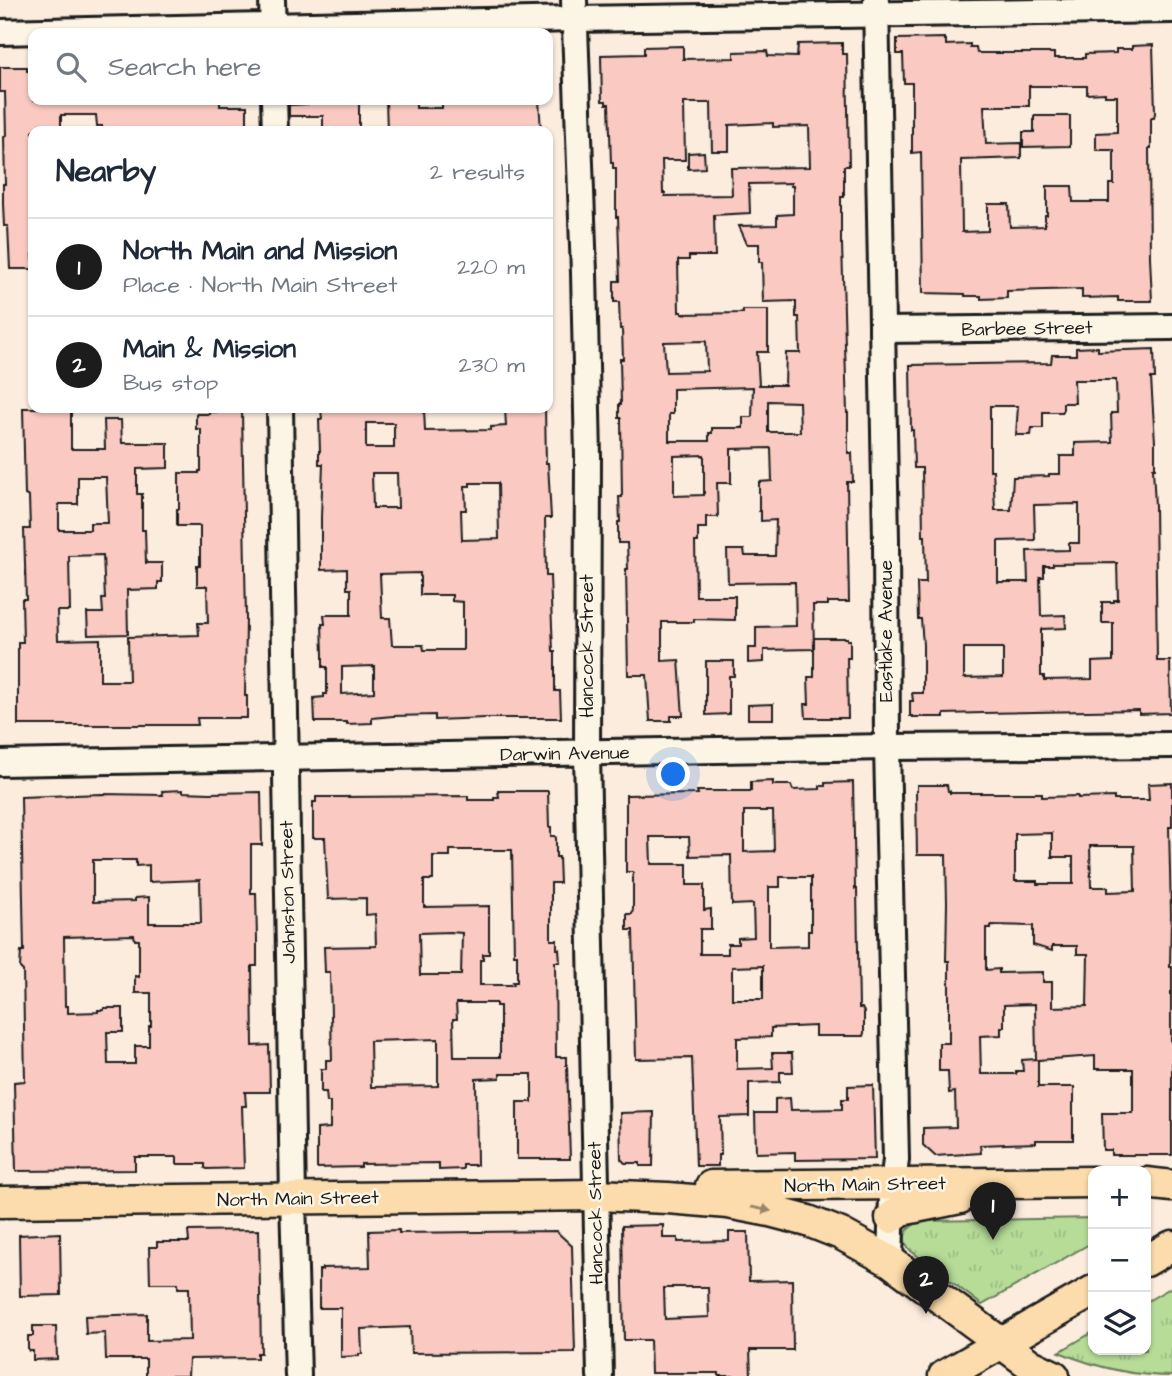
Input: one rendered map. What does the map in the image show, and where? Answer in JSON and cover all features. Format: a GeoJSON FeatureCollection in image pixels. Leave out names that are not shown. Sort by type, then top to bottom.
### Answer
{"type":"FeatureCollection","features":[{"type":"Feature","properties":{"kind":"main road","name":"North Main Street"},"geometry":{"type":"LineString","coordinates":[[596,1195],[664,1187],[1088,1181]]}},
{"type":"Feature","properties":{"kind":"main road"},"geometry":{"type":"LineString","coordinates":[[891,1218],[901,1210],[947,1199],[989,1194],[1032,1182]]}},
{"type":"Feature","properties":{"kind":"main road"},"geometry":{"type":"LineString","coordinates":[[1151,1184],[1172,1186]]}},
{"type":"Feature","properties":{"kind":"main road","name":"North Main Street"},"geometry":{"type":"LineString","coordinates":[[0,1202],[596,1195],[728,1203],[808,1221],[872,1250],[1031,1365],[1054,1376]]}},
{"type":"Feature","properties":{"kind":"main road"},"geometry":{"type":"LineString","coordinates":[[1151,1258],[1172,1247]]}},
{"type":"Feature","properties":{"kind":"main road"},"geometry":{"type":"LineString","coordinates":[[944,1376],[1091,1292]]}},
{"type":"Feature","properties":{"kind":"street"},"geometry":{"type":"LineString","coordinates":[[272,0],[273,28]]}},
{"type":"Feature","properties":{"kind":"street","name":"Eastlake Avenue"},"geometry":{"type":"LineString","coordinates":[[876,8],[896,1159],[892,1185],[890,1261]]}},
{"type":"Feature","properties":{"kind":"street"},"geometry":{"type":"LineString","coordinates":[[303,28],[574,10],[1172,10]]}},
{"type":"Feature","properties":{"kind":"street","name":"Hancock Street"},"geometry":{"type":"LineString","coordinates":[[574,10],[588,457],[587,754],[600,1376]]}},
{"type":"Feature","properties":{"kind":"street"},"geometry":{"type":"LineString","coordinates":[[0,32],[28,32]]}},
{"type":"Feature","properties":{"kind":"street"},"geometry":{"type":"LineString","coordinates":[[274,105],[275,126]]}},
{"type":"Feature","properties":{"kind":"street","name":"Barbee Street"},"geometry":{"type":"LineString","coordinates":[[882,330],[1172,327]]}},
{"type":"Feature","properties":{"kind":"street","name":"Johnston Street"},"geometry":{"type":"LineString","coordinates":[[280,413],[298,1376]]}},
{"type":"Feature","properties":{"kind":"street","name":"Darwin Avenue"},"geometry":{"type":"LineString","coordinates":[[0,763],[887,747],[1172,745]]}},
{"type":"Feature","properties":{"kind":"green space"},"geometry":{"type":"Polygon","coordinates":[[[1088,1218],[1088,1245],[982,1305],[911,1251],[907,1245],[905,1235],[910,1227],[926,1221],[1088,1218]]]}},
{"type":"Feature","properties":{"kind":"green space"},"geometry":{"type":"Polygon","coordinates":[[[1172,1287],[1172,1376],[1114,1370],[1059,1352],[1088,1335],[1088,1355],[1151,1355],[1151,1299],[1172,1287]]]}},
{"type":"Feature","properties":{"kind":"building"},"geometry":{"type":"Polygon","coordinates":[[[944,38],[946,45],[970,44],[970,47],[976,47],[977,53],[1054,53],[1054,58],[1085,58],[1085,54],[1116,53],[1116,49],[1153,45],[1155,113],[1154,118],[1151,118],[1149,148],[1152,301],[1118,301],[1118,297],[1082,298],[1082,289],[1007,291],[1007,298],[981,299],[981,296],[965,294],[923,293],[921,152],[912,153],[912,83],[904,83],[903,54],[897,54],[897,39],[944,38]],[[1029,86],[1029,106],[984,106],[986,144],[1021,143],[1021,158],[961,160],[962,232],[988,231],[988,204],[1009,204],[1010,227],[1045,226],[1047,186],[1072,186],[1073,202],[1109,202],[1109,184],[1114,184],[1114,150],[1096,150],[1096,133],[1117,132],[1117,96],[1105,96],[1105,93],[1087,94],[1087,86],[1029,86]]]}},
{"type":"Feature","properties":{"kind":"building"},"geometry":{"type":"Polygon","coordinates":[[[842,43],[842,54],[847,54],[849,166],[844,166],[841,244],[848,453],[852,453],[853,482],[847,482],[849,602],[813,605],[814,649],[764,650],[764,662],[748,663],[748,648],[756,648],[756,627],[796,626],[795,582],[728,583],[727,550],[744,550],[745,556],[775,556],[776,520],[761,521],[759,511],[759,482],[772,481],[771,448],[731,449],[731,483],[717,483],[718,517],[706,517],[706,528],[698,528],[698,542],[695,542],[696,596],[735,596],[735,620],[694,619],[694,622],[662,622],[662,661],[679,660],[683,716],[671,716],[671,721],[650,721],[647,675],[628,675],[627,543],[618,543],[619,497],[622,497],[619,404],[620,359],[623,359],[622,329],[619,302],[614,302],[614,281],[620,281],[616,168],[613,168],[611,163],[609,104],[602,101],[601,55],[644,54],[644,47],[683,46],[683,59],[734,58],[734,52],[767,51],[768,56],[797,57],[798,44],[842,43]],[[684,103],[685,160],[662,160],[665,196],[732,195],[731,168],[810,167],[809,126],[773,127],[773,123],[729,125],[729,151],[712,151],[711,103],[684,103]],[[791,183],[749,184],[750,213],[714,215],[715,256],[689,256],[689,260],[678,260],[679,312],[743,313],[743,310],[768,310],[768,352],[757,352],[759,385],[785,385],[786,353],[800,353],[796,301],[763,302],[759,244],[747,244],[739,226],[777,225],[777,215],[793,214],[791,183]],[[706,341],[664,342],[666,372],[707,371],[706,341]],[[753,387],[673,389],[669,441],[709,441],[712,428],[743,428],[743,417],[752,417],[753,387]],[[768,401],[768,432],[800,432],[799,402],[768,401]],[[704,455],[674,456],[674,496],[704,495],[704,455]]]}},
{"type":"Feature","properties":{"kind":"building"},"geometry":{"type":"Polygon","coordinates":[[[0,67],[27,67],[28,105],[247,106],[247,126],[97,126],[96,115],[61,115],[61,126],[28,126],[28,269],[10,269],[8,226],[4,226],[5,92],[0,92],[0,67]]]}},
{"type":"Feature","properties":{"kind":"building"},"geometry":{"type":"Polygon","coordinates":[[[289,105],[359,105],[359,126],[323,126],[323,116],[289,116],[289,105]]]}},
{"type":"Feature","properties":{"kind":"building"},"geometry":{"type":"Polygon","coordinates":[[[386,105],[442,108],[442,105],[539,105],[541,126],[387,126],[386,105]]]}},
{"type":"Feature","properties":{"kind":"building"},"geometry":{"type":"Polygon","coordinates":[[[1034,116],[1070,116],[1070,146],[1023,147],[1023,132],[1034,132],[1034,116]]]}},
{"type":"Feature","properties":{"kind":"building"},"geometry":{"type":"Polygon","coordinates":[[[704,152],[705,168],[688,169],[688,153],[704,152]]]}},
{"type":"Feature","properties":{"kind":"building"},"geometry":{"type":"Polygon","coordinates":[[[1098,347],[1098,351],[1154,349],[1155,378],[1151,378],[1155,442],[1153,468],[1157,661],[1170,661],[1171,713],[1139,714],[1139,710],[910,716],[912,693],[923,693],[923,645],[921,619],[918,619],[917,583],[926,583],[922,468],[914,468],[910,365],[1051,363],[1052,355],[1076,355],[1076,348],[1098,347]],[[1074,380],[1075,403],[1063,403],[1063,412],[1043,412],[1043,428],[1032,428],[1031,435],[1016,435],[1018,406],[990,406],[990,470],[993,470],[995,510],[1011,510],[1013,477],[1060,474],[1060,456],[1075,456],[1075,443],[1112,442],[1111,413],[1117,413],[1116,380],[1074,380]],[[1079,504],[1034,505],[1035,540],[998,541],[998,582],[1028,582],[1027,551],[1069,550],[1069,543],[1079,543],[1079,504]],[[1117,563],[1044,566],[1044,577],[1040,577],[1041,616],[1065,615],[1066,628],[1041,629],[1041,676],[1044,676],[1044,680],[1092,679],[1092,662],[1113,661],[1113,623],[1102,623],[1102,602],[1118,600],[1117,563]],[[964,648],[964,678],[1003,677],[1003,648],[964,648]]]}},
{"type":"Feature","properties":{"kind":"building"},"geometry":{"type":"Polygon","coordinates":[[[23,408],[28,408],[28,413],[71,413],[71,449],[105,449],[104,420],[121,420],[122,443],[168,443],[168,468],[137,469],[137,494],[142,494],[146,563],[162,563],[162,582],[158,582],[158,589],[127,590],[128,634],[88,635],[87,613],[103,613],[103,555],[69,556],[70,611],[57,611],[58,640],[100,639],[100,681],[129,681],[128,637],[199,635],[198,623],[208,623],[207,586],[197,586],[200,526],[177,526],[179,473],[201,471],[201,429],[196,429],[196,414],[242,413],[247,718],[197,718],[198,725],[18,725],[18,642],[23,642],[22,599],[26,599],[24,529],[30,529],[29,497],[25,495],[23,408]],[[78,477],[78,504],[59,504],[59,530],[90,530],[90,523],[108,523],[106,477],[78,477]]]}},
{"type":"Feature","properties":{"kind":"building"},"geometry":{"type":"Polygon","coordinates":[[[321,413],[424,413],[425,431],[491,430],[491,427],[506,426],[505,413],[545,413],[551,518],[545,518],[546,576],[550,576],[555,691],[560,691],[561,718],[435,720],[435,715],[372,718],[372,723],[315,722],[314,698],[327,694],[327,667],[323,667],[324,615],[351,615],[351,589],[347,589],[347,569],[321,570],[323,464],[319,464],[319,419],[322,419],[321,413]],[[366,423],[366,448],[394,448],[394,423],[366,423]],[[372,473],[373,508],[398,508],[397,473],[372,473]],[[470,483],[470,486],[465,486],[466,510],[461,510],[462,540],[499,539],[498,483],[470,483]],[[420,573],[380,574],[382,618],[390,618],[392,645],[423,645],[424,650],[463,650],[463,602],[452,601],[452,595],[420,595],[420,573]],[[374,666],[342,667],[342,694],[374,692],[374,666]]]}},
{"type":"Feature","properties":{"kind":"building"},"geometry":{"type":"Polygon","coordinates":[[[814,638],[850,640],[850,658],[847,658],[848,718],[806,718],[805,704],[809,704],[808,677],[814,677],[814,638]]]}},
{"type":"Feature","properties":{"kind":"building"},"geometry":{"type":"Polygon","coordinates":[[[706,661],[734,661],[734,676],[729,676],[729,714],[706,715],[706,661]]]}},
{"type":"Feature","properties":{"kind":"building"},"geometry":{"type":"Polygon","coordinates":[[[773,704],[773,719],[748,719],[748,705],[773,704]]]}},
{"type":"Feature","properties":{"kind":"building"},"geometry":{"type":"Polygon","coordinates":[[[773,781],[773,785],[791,785],[793,790],[820,789],[825,783],[853,782],[859,1008],[864,1012],[864,1033],[863,1036],[815,1036],[815,1026],[771,1028],[771,1037],[737,1038],[737,1069],[773,1068],[772,1053],[792,1053],[793,1072],[780,1072],[780,1082],[749,1083],[749,1116],[720,1117],[721,1155],[718,1155],[718,1166],[696,1166],[692,1058],[636,1059],[633,930],[627,930],[627,914],[632,914],[633,909],[633,872],[626,872],[626,795],[751,791],[751,782],[773,781]],[[744,811],[744,852],[774,851],[773,811],[744,811]],[[650,837],[651,864],[687,864],[687,885],[704,885],[704,910],[711,909],[711,929],[700,929],[700,954],[728,954],[728,944],[738,944],[738,938],[754,937],[753,904],[732,905],[731,855],[690,856],[689,837],[650,837]],[[780,877],[780,887],[769,887],[769,947],[808,946],[808,931],[811,931],[811,877],[780,877]],[[763,966],[732,967],[732,999],[763,999],[763,966]]]}},
{"type":"Feature","properties":{"kind":"building"},"geometry":{"type":"Polygon","coordinates":[[[1172,783],[1172,827],[1169,827],[1172,1155],[1111,1155],[1111,1150],[1103,1150],[1102,1113],[1133,1113],[1133,1069],[1095,1069],[1095,1056],[1038,1060],[1038,1087],[1074,1087],[1073,1140],[980,1145],[981,1153],[935,1156],[923,1145],[923,1128],[956,1127],[955,1092],[949,1093],[948,1071],[939,1071],[939,1043],[949,1043],[946,855],[917,855],[917,785],[947,785],[950,793],[1042,793],[1042,797],[1149,800],[1148,784],[1172,783]],[[1052,833],[1015,834],[1015,881],[1073,884],[1073,857],[1052,857],[1052,833]],[[1090,846],[1091,887],[1108,887],[1108,892],[1135,891],[1134,846],[1090,846]],[[991,925],[991,928],[986,928],[986,970],[999,969],[999,973],[1043,972],[1043,982],[1052,982],[1052,1007],[1087,1006],[1088,954],[1077,954],[1077,946],[1052,946],[1052,951],[1033,945],[1033,926],[991,925]],[[1035,1004],[1004,1005],[1004,1027],[1001,1027],[1001,1035],[980,1036],[981,1074],[1016,1074],[1016,1071],[1023,1071],[1022,1060],[1036,1059],[1035,1004]]]}},
{"type":"Feature","properties":{"kind":"building"},"geometry":{"type":"Polygon","coordinates":[[[162,791],[261,792],[262,845],[251,845],[251,893],[256,893],[257,940],[257,966],[252,966],[253,1046],[269,1045],[270,1092],[245,1092],[246,1106],[242,1106],[244,1168],[207,1169],[205,1164],[177,1164],[177,1157],[135,1157],[135,1170],[16,1171],[14,1082],[25,1081],[23,971],[20,968],[21,951],[24,951],[21,797],[163,795],[162,791]],[[93,860],[93,902],[135,901],[135,898],[149,897],[149,923],[201,923],[200,880],[149,882],[149,865],[136,866],[136,860],[93,860]],[[134,935],[64,937],[65,1006],[68,1006],[68,1013],[123,1008],[123,1032],[107,1032],[108,1064],[135,1064],[135,1046],[149,1046],[151,993],[135,993],[135,976],[139,977],[139,940],[135,940],[134,935]]]}},
{"type":"Feature","properties":{"kind":"building"},"geometry":{"type":"Polygon","coordinates":[[[498,791],[548,791],[549,827],[551,836],[556,838],[560,883],[551,883],[551,940],[557,940],[560,962],[555,962],[556,1057],[566,1057],[570,1159],[517,1159],[517,1102],[532,1102],[532,1074],[500,1074],[500,1078],[476,1079],[477,1165],[463,1165],[463,1169],[439,1170],[439,1163],[361,1164],[361,1167],[317,1168],[317,1129],[330,1128],[330,1102],[327,1102],[326,1092],[321,1092],[321,1069],[326,1069],[326,1060],[332,1060],[330,972],[325,972],[324,947],[376,946],[375,914],[366,915],[366,898],[328,899],[325,838],[313,838],[313,802],[316,802],[316,797],[468,796],[468,800],[494,800],[494,797],[499,797],[498,791]],[[450,850],[450,856],[433,856],[433,880],[424,880],[424,907],[489,906],[489,954],[483,954],[483,960],[480,960],[480,985],[514,985],[513,982],[517,982],[517,955],[514,955],[512,850],[450,850]],[[419,933],[420,975],[461,975],[462,933],[419,933]],[[456,1003],[457,1019],[453,1019],[454,1057],[500,1057],[500,1006],[496,1006],[496,1003],[456,1003]],[[438,1039],[370,1041],[371,1087],[438,1086],[438,1039]]]}},
{"type":"Feature","properties":{"kind":"building"},"geometry":{"type":"Polygon","coordinates":[[[873,1085],[875,1159],[795,1160],[795,1152],[756,1153],[755,1113],[775,1113],[775,1099],[790,1098],[791,1110],[842,1109],[842,1099],[848,1099],[848,1086],[873,1085]]]}},
{"type":"Feature","properties":{"kind":"building"},"geometry":{"type":"Polygon","coordinates":[[[654,1112],[653,1166],[625,1163],[621,1159],[620,1113],[654,1112]]]}},
{"type":"Feature","properties":{"kind":"building"},"geometry":{"type":"Polygon","coordinates":[[[663,1225],[663,1238],[678,1238],[678,1242],[729,1241],[729,1232],[748,1232],[749,1281],[792,1280],[793,1350],[750,1350],[751,1376],[651,1373],[650,1340],[624,1340],[622,1226],[663,1225]],[[708,1287],[664,1288],[665,1319],[709,1317],[708,1287]]]}},
{"type":"Feature","properties":{"kind":"building"},"geometry":{"type":"Polygon","coordinates":[[[259,1230],[261,1353],[257,1353],[257,1358],[189,1359],[188,1376],[146,1376],[146,1359],[106,1359],[105,1333],[86,1334],[85,1316],[147,1314],[147,1341],[190,1340],[189,1288],[178,1288],[178,1283],[150,1283],[149,1247],[157,1247],[157,1242],[189,1242],[188,1231],[259,1230]]]}},
{"type":"Feature","properties":{"kind":"building"},"geometry":{"type":"Polygon","coordinates":[[[399,1230],[399,1233],[556,1231],[572,1246],[575,1352],[411,1353],[410,1327],[361,1329],[362,1354],[341,1357],[341,1308],[319,1308],[319,1270],[370,1267],[369,1231],[399,1230]]]}},
{"type":"Feature","properties":{"kind":"building"},"geometry":{"type":"Polygon","coordinates":[[[60,1233],[61,1295],[20,1296],[19,1235],[60,1233]]]}},
{"type":"Feature","properties":{"kind":"building"},"geometry":{"type":"Polygon","coordinates":[[[33,1326],[56,1326],[57,1359],[33,1360],[33,1351],[28,1349],[28,1336],[33,1336],[33,1326]]]}},
{"type":"Feature","properties":{"kind":"place","name":"North Main and Mission"},"geometry":{"type":"Point","coordinates":[993,1240]}},
{"type":"Feature","properties":{"kind":"place","name":"Main & Mission"},"geometry":{"type":"Point","coordinates":[926,1314]}}]}
